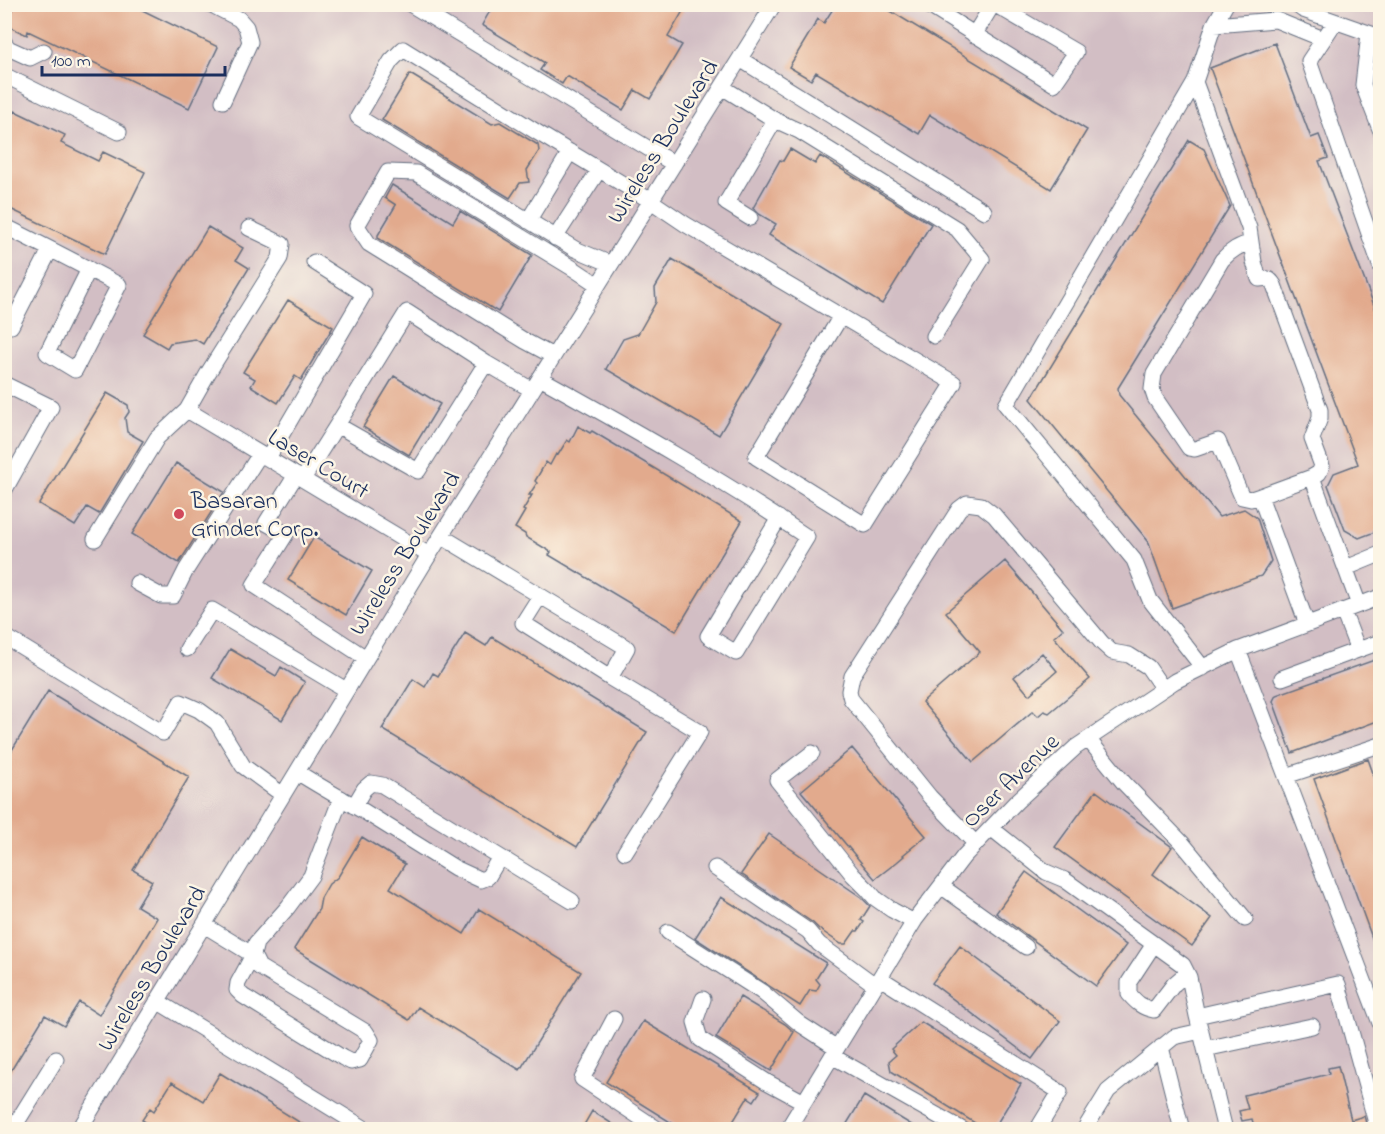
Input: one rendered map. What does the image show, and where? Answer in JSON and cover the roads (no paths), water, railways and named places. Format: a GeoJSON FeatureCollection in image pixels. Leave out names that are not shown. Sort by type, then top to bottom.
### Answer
{"type":"FeatureCollection","features":[{"type":"Feature","properties":{"kind":"street"},"geometry":{"type":"LineString","coordinates":[[210,4],[239,19],[246,27],[250,42],[223,101]]}},
{"type":"Feature","properties":{"kind":"street","name":"Wireless Boulevard"},"geometry":{"type":"LineString","coordinates":[[79,1130],[429,555],[774,4]]}},
{"type":"Feature","properties":{"kind":"street"},"geometry":{"type":"LineString","coordinates":[[926,4],[974,34],[1054,84],[1076,52],[994,4],[974,34]]}},
{"type":"Feature","properties":{"kind":"street"},"geometry":{"type":"LineString","coordinates":[[1203,668],[1150,600],[1134,560],[1006,405],[1195,82],[1214,25],[1226,4]]}},
{"type":"Feature","properties":{"kind":"street"},"geometry":{"type":"LineString","coordinates":[[1295,4],[1303,10],[1375,35],[1363,85],[1380,129]]}},
{"type":"Feature","properties":{"kind":"street"},"geometry":{"type":"LineString","coordinates":[[420,7],[674,164]]}},
{"type":"Feature","properties":{"kind":"street"},"geometry":{"type":"LineString","coordinates":[[1214,25],[1276,20],[1323,39]]}},
{"type":"Feature","properties":{"kind":"street"},"geometry":{"type":"LineString","coordinates":[[1335,22],[1309,62],[1380,265]]}},
{"type":"Feature","properties":{"kind":"street"},"geometry":{"type":"LineString","coordinates":[[4,42],[8,48],[30,58],[44,51]]}},
{"type":"Feature","properties":{"kind":"street"},"geometry":{"type":"LineString","coordinates":[[611,264],[555,238],[358,117],[391,61],[403,49],[685,224],[841,316],[954,383],[865,525],[756,457],[841,316]]}},
{"type":"Feature","properties":{"kind":"street"},"geometry":{"type":"LineString","coordinates":[[740,59],[984,211]]}},
{"type":"Feature","properties":{"kind":"street"},"geometry":{"type":"LineString","coordinates":[[4,75],[119,132]]}},
{"type":"Feature","properties":{"kind":"street"},"geometry":{"type":"LineString","coordinates":[[1195,82],[1249,228],[1259,279],[1267,278],[1274,285],[1320,410],[1320,418],[1312,439],[1323,466],[1319,473],[1251,499],[1242,496],[1218,441],[1195,449],[1189,448],[1155,398],[1152,389],[1154,374],[1222,260],[1228,253],[1251,242]]}},
{"type":"Feature","properties":{"kind":"street"},"geometry":{"type":"LineString","coordinates":[[722,87],[775,120],[800,130],[957,229],[982,260],[934,336]]}},
{"type":"Feature","properties":{"kind":"street"},"geometry":{"type":"LineString","coordinates":[[750,218],[726,203],[775,120]]}},
{"type":"Feature","properties":{"kind":"street"},"geometry":{"type":"LineString","coordinates":[[528,221],[570,152]]}},
{"type":"Feature","properties":{"kind":"street"},"geometry":{"type":"LineString","coordinates":[[555,238],[599,170]]}},
{"type":"Feature","properties":{"kind":"street"},"geometry":{"type":"LineString","coordinates":[[554,356],[525,341],[369,244],[357,226],[388,172],[416,173],[598,285]]}},
{"type":"Feature","properties":{"kind":"street"},"geometry":{"type":"LineString","coordinates":[[4,226],[89,269],[119,285],[75,370],[47,354],[89,269]]}},
{"type":"Feature","properties":{"kind":"street"},"geometry":{"type":"LineString","coordinates":[[95,539],[157,438],[187,410],[280,258],[282,244],[249,228]]}},
{"type":"Feature","properties":{"kind":"street"},"geometry":{"type":"LineString","coordinates":[[11,326],[50,250]]}},
{"type":"Feature","properties":{"kind":"street"},"geometry":{"type":"LineString","coordinates":[[137,583],[161,596],[173,596],[186,570],[264,456],[364,294],[314,262]]}},
{"type":"Feature","properties":{"kind":"street"},"geometry":{"type":"LineString","coordinates":[[366,658],[254,585],[286,534],[266,523],[337,425],[407,312],[486,363],[637,432],[779,519],[807,537],[736,653],[708,636],[779,519]]}},
{"type":"Feature","properties":{"kind":"street"},"geometry":{"type":"LineString","coordinates":[[337,425],[418,471],[486,363]]}},
{"type":"Feature","properties":{"kind":"street"},"geometry":{"type":"LineString","coordinates":[[4,384],[51,406],[4,491]]}},
{"type":"Feature","properties":{"kind":"street","name":"Laser Court"},"geometry":{"type":"LineString","coordinates":[[187,410],[429,555]]}},
{"type":"Feature","properties":{"kind":"street"},"geometry":{"type":"LineString","coordinates":[[1312,477],[1359,605]]}},
{"type":"Feature","properties":{"kind":"street"},"geometry":{"type":"LineString","coordinates":[[1260,496],[1307,624]]}},
{"type":"Feature","properties":{"kind":"street"},"geometry":{"type":"LineString","coordinates":[[976,844],[930,797],[851,699],[849,691],[852,676],[959,509],[967,503],[981,505],[994,515],[1102,643],[1112,652],[1129,655],[1148,667],[1163,689]]}},
{"type":"Feature","properties":{"kind":"street"},"geometry":{"type":"LineString","coordinates":[[441,536],[627,648],[610,678]]}},
{"type":"Feature","properties":{"kind":"street"},"geometry":{"type":"LineString","coordinates":[[1346,568],[1380,554]]}},
{"type":"Feature","properties":{"kind":"street"},"geometry":{"type":"LineString","coordinates":[[540,596],[523,623],[700,732],[625,852]]}},
{"type":"Feature","properties":{"kind":"street","name":"Oser Avenue"},"geometry":{"type":"LineString","coordinates":[[787,1130],[914,922],[941,886],[964,856],[1016,802],[1076,747],[1175,681],[1238,651],[1380,597]]}},
{"type":"Feature","properties":{"kind":"street"},"geometry":{"type":"LineString","coordinates":[[187,649],[212,610],[346,690]]}},
{"type":"Feature","properties":{"kind":"street"},"geometry":{"type":"LineString","coordinates":[[1343,611],[1358,650]]}},
{"type":"Feature","properties":{"kind":"street"},"geometry":{"type":"LineString","coordinates":[[4,636],[163,733],[181,702],[198,710],[217,723],[243,766],[283,795]]}},
{"type":"Feature","properties":{"kind":"street"},"geometry":{"type":"LineString","coordinates":[[1282,678],[1380,642]]}},
{"type":"Feature","properties":{"kind":"street"},"geometry":{"type":"LineString","coordinates":[[1238,651],[1380,1023]]}},
{"type":"Feature","properties":{"kind":"street"},"geometry":{"type":"LineString","coordinates":[[1088,739],[1124,783],[1183,844],[1245,919]]}},
{"type":"Feature","properties":{"kind":"street"},"geometry":{"type":"LineString","coordinates":[[1286,776],[1380,745]]}},
{"type":"Feature","properties":{"kind":"street"},"geometry":{"type":"LineString","coordinates":[[812,753],[777,780],[853,875],[875,898],[914,922]]}},
{"type":"Feature","properties":{"kind":"street"},"geometry":{"type":"LineString","coordinates":[[297,772],[454,868],[481,880],[488,877],[500,857]]}},
{"type":"Feature","properties":{"kind":"street"},"geometry":{"type":"LineString","coordinates":[[204,925],[253,955],[259,967],[366,1032],[371,1041],[360,1060],[351,1062],[243,996],[237,990],[237,983],[253,955],[256,943],[288,907],[311,876],[347,802],[371,783],[382,785],[572,902]]}},
{"type":"Feature","properties":{"kind":"street"},"geometry":{"type":"LineString","coordinates":[[991,828],[1046,872],[1065,880],[1183,965],[1190,977],[1197,1016],[1225,1130]]}},
{"type":"Feature","properties":{"kind":"street"},"geometry":{"type":"LineString","coordinates":[[715,868],[808,931],[824,949],[1060,1092],[1037,1130]]}},
{"type":"Feature","properties":{"kind":"street"},"geometry":{"type":"LineString","coordinates":[[941,886],[1026,947]]}},
{"type":"Feature","properties":{"kind":"street"},"geometry":{"type":"LineString","coordinates":[[668,932],[762,992],[834,1052],[963,1130]]}},
{"type":"Feature","properties":{"kind":"street"},"geometry":{"type":"LineString","coordinates":[[1154,944],[1129,982],[1129,994],[1137,1003],[1146,1009],[1154,1010],[1174,984],[1187,973]]}},
{"type":"Feature","properties":{"kind":"street"},"geometry":{"type":"LineString","coordinates":[[1197,1016],[1338,984],[1378,1130]]}},
{"type":"Feature","properties":{"kind":"street"},"geometry":{"type":"LineString","coordinates":[[703,999],[695,1022],[700,1039],[767,1082],[804,1102]]}},
{"type":"Feature","properties":{"kind":"street"},"geometry":{"type":"LineString","coordinates":[[157,1001],[367,1130]]}},
{"type":"Feature","properties":{"kind":"street"},"geometry":{"type":"LineString","coordinates":[[614,1019],[582,1079],[659,1130]]}},
{"type":"Feature","properties":{"kind":"street"},"geometry":{"type":"LineString","coordinates":[[1205,1049],[1312,1026]]}},
{"type":"Feature","properties":{"kind":"street"},"geometry":{"type":"LineString","coordinates":[[1083,1130],[1108,1091],[1174,1037],[1201,1031]]}},
{"type":"Feature","properties":{"kind":"street"},"geometry":{"type":"LineString","coordinates":[[1161,1047],[1182,1130]]}},
{"type":"Feature","properties":{"kind":"street"},"geometry":{"type":"LineString","coordinates":[[12,1130],[56,1059]]}},
{"type":"Feature","properties":{"kind":"place","name":"Basaran Grinder Corp."},"geometry":{"type":"Point","coordinates":[179,514]}}]}
